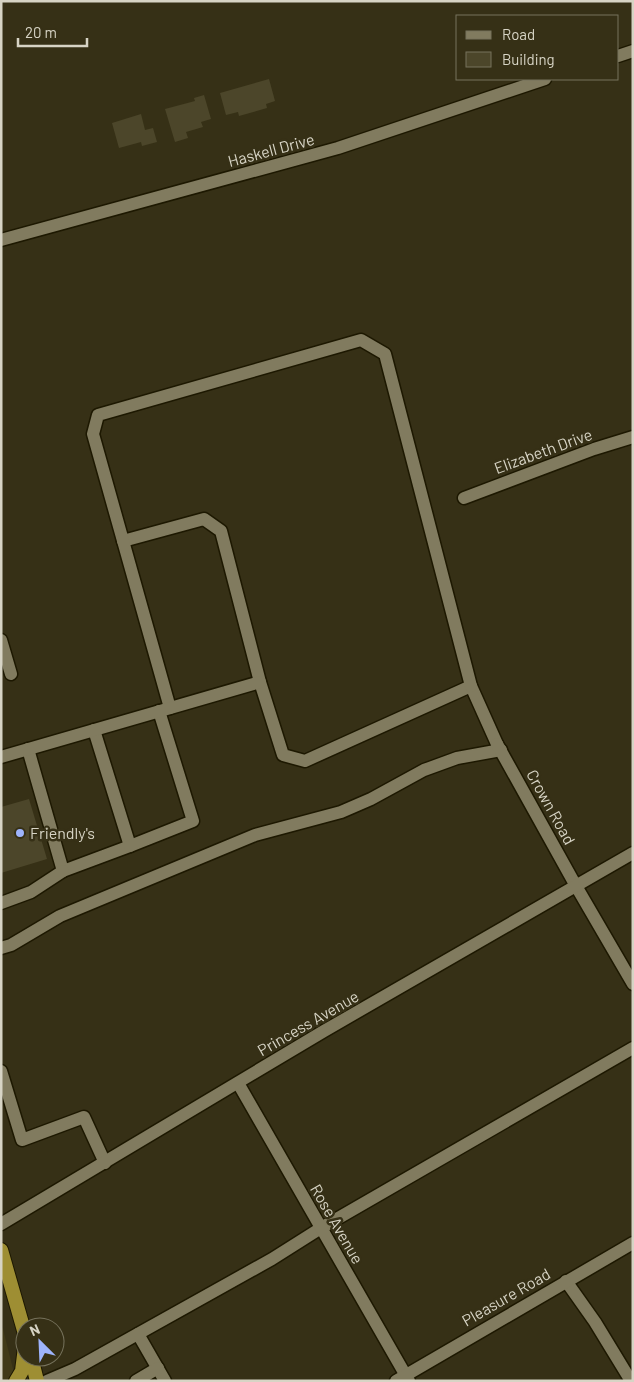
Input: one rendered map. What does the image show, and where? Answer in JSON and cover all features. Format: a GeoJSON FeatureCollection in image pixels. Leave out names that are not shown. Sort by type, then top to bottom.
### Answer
{"type":"FeatureCollection","features":[{"type":"Feature","properties":{"kind":"highway"},"geometry":{"type":"LineString","coordinates":[[1,1250],[5,1281],[19,1317]]}},
{"type":"Feature","properties":{"kind":"highway"},"geometry":{"type":"LineString","coordinates":[[16,1381],[22,1367]]}},
{"type":"Feature","properties":{"kind":"highway"},"geometry":{"type":"LineString","coordinates":[[34,1367],[37,1381]]}},
{"type":"Feature","properties":{"kind":"street"},"geometry":{"type":"LineString","coordinates":[[619,56],[633,51]]}},
{"type":"Feature","properties":{"kind":"street","name":"Haskell Drive"},"geometry":{"type":"LineString","coordinates":[[1,240],[338,148],[542,80]]}},
{"type":"Feature","properties":{"kind":"street","name":"Crown Road"},"geometry":{"type":"LineString","coordinates":[[123,541],[93,434],[98,415],[361,340],[384,354],[471,686],[499,746],[576,886],[633,984]]}},
{"type":"Feature","properties":{"kind":"street","name":"Elizabeth Drive"},"geometry":{"type":"LineString","coordinates":[[464,498],[594,449],[633,437]]}},
{"type":"Feature","properties":{"kind":"street"},"geometry":{"type":"LineString","coordinates":[[1,903],[31,892],[63,871],[193,821],[123,541],[204,519],[221,531],[260,682],[283,756],[305,761],[471,686]]}},
{"type":"Feature","properties":{"kind":"street"},"geometry":{"type":"LineString","coordinates":[[1,640],[11,674]]}},
{"type":"Feature","properties":{"kind":"street"},"geometry":{"type":"LineString","coordinates":[[1,757],[260,682]]}},
{"type":"Feature","properties":{"kind":"street"},"geometry":{"type":"LineString","coordinates":[[94,730],[130,846]]}},
{"type":"Feature","properties":{"kind":"street"},"geometry":{"type":"LineString","coordinates":[[1,948],[11,945],[60,916],[255,834],[341,812],[371,799],[424,770],[499,746]]}},
{"type":"Feature","properties":{"kind":"street"},"geometry":{"type":"LineString","coordinates":[[28,749],[63,871]]}},
{"type":"Feature","properties":{"kind":"street","name":"Princess Avenue"},"geometry":{"type":"LineString","coordinates":[[1,1224],[324,1031],[633,852]]}},
{"type":"Feature","properties":{"kind":"street"},"geometry":{"type":"LineString","coordinates":[[47,1381],[75,1369],[272,1259],[321,1228],[633,1048]]}},
{"type":"Feature","properties":{"kind":"street"},"geometry":{"type":"LineString","coordinates":[[1,1071],[22,1140],[84,1117],[105,1163]]}},
{"type":"Feature","properties":{"kind":"street","name":"Rose Avenue"},"geometry":{"type":"LineString","coordinates":[[238,1083],[321,1228],[403,1379]]}},
{"type":"Feature","properties":{"kind":"street","name":"Pleasure Road"},"geometry":{"type":"LineString","coordinates":[[403,1379],[633,1243]]}},
{"type":"Feature","properties":{"kind":"street"},"geometry":{"type":"LineString","coordinates":[[566,1281],[595,1322],[631,1381]]}},
{"type":"Feature","properties":{"kind":"street"},"geometry":{"type":"LineString","coordinates":[[138,1334],[165,1381]]}},
{"type":"Feature","properties":{"kind":"street"},"geometry":{"type":"LineString","coordinates":[[136,1381],[158,1368]]}},
{"type":"Feature","properties":{"kind":"shaded area"},"geometry":{"type":"Polygon","coordinates":[[[1,1325],[3,1329],[16,1381],[1,1381],[1,1325]]]}},
{"type":"Feature","properties":{"kind":"building"},"geometry":{"type":"Polygon","coordinates":[[[269,79],[275,101],[266,104],[267,108],[239,116],[238,112],[226,115],[220,93],[269,79]]]}},
{"type":"Feature","properties":{"kind":"building"},"geometry":{"type":"Polygon","coordinates":[[[204,95],[211,119],[201,122],[203,127],[186,132],[188,138],[175,142],[165,109],[195,101],[194,98],[204,95]]]}},
{"type":"Feature","properties":{"kind":"building"},"geometry":{"type":"Polygon","coordinates":[[[141,114],[145,130],[153,128],[157,142],[142,146],[141,142],[119,148],[112,123],[141,114]]]}},
{"type":"Feature","properties":{"kind":"building","name":"Friendly's"},"geometry":{"type":"Polygon","coordinates":[[[29,799],[47,859],[1,873],[1,807],[29,799]]]}},
{"type":"Feature","properties":{"kind":"place","name":"Friendly's"},"geometry":{"type":"Point","coordinates":[20,833]}}]}
